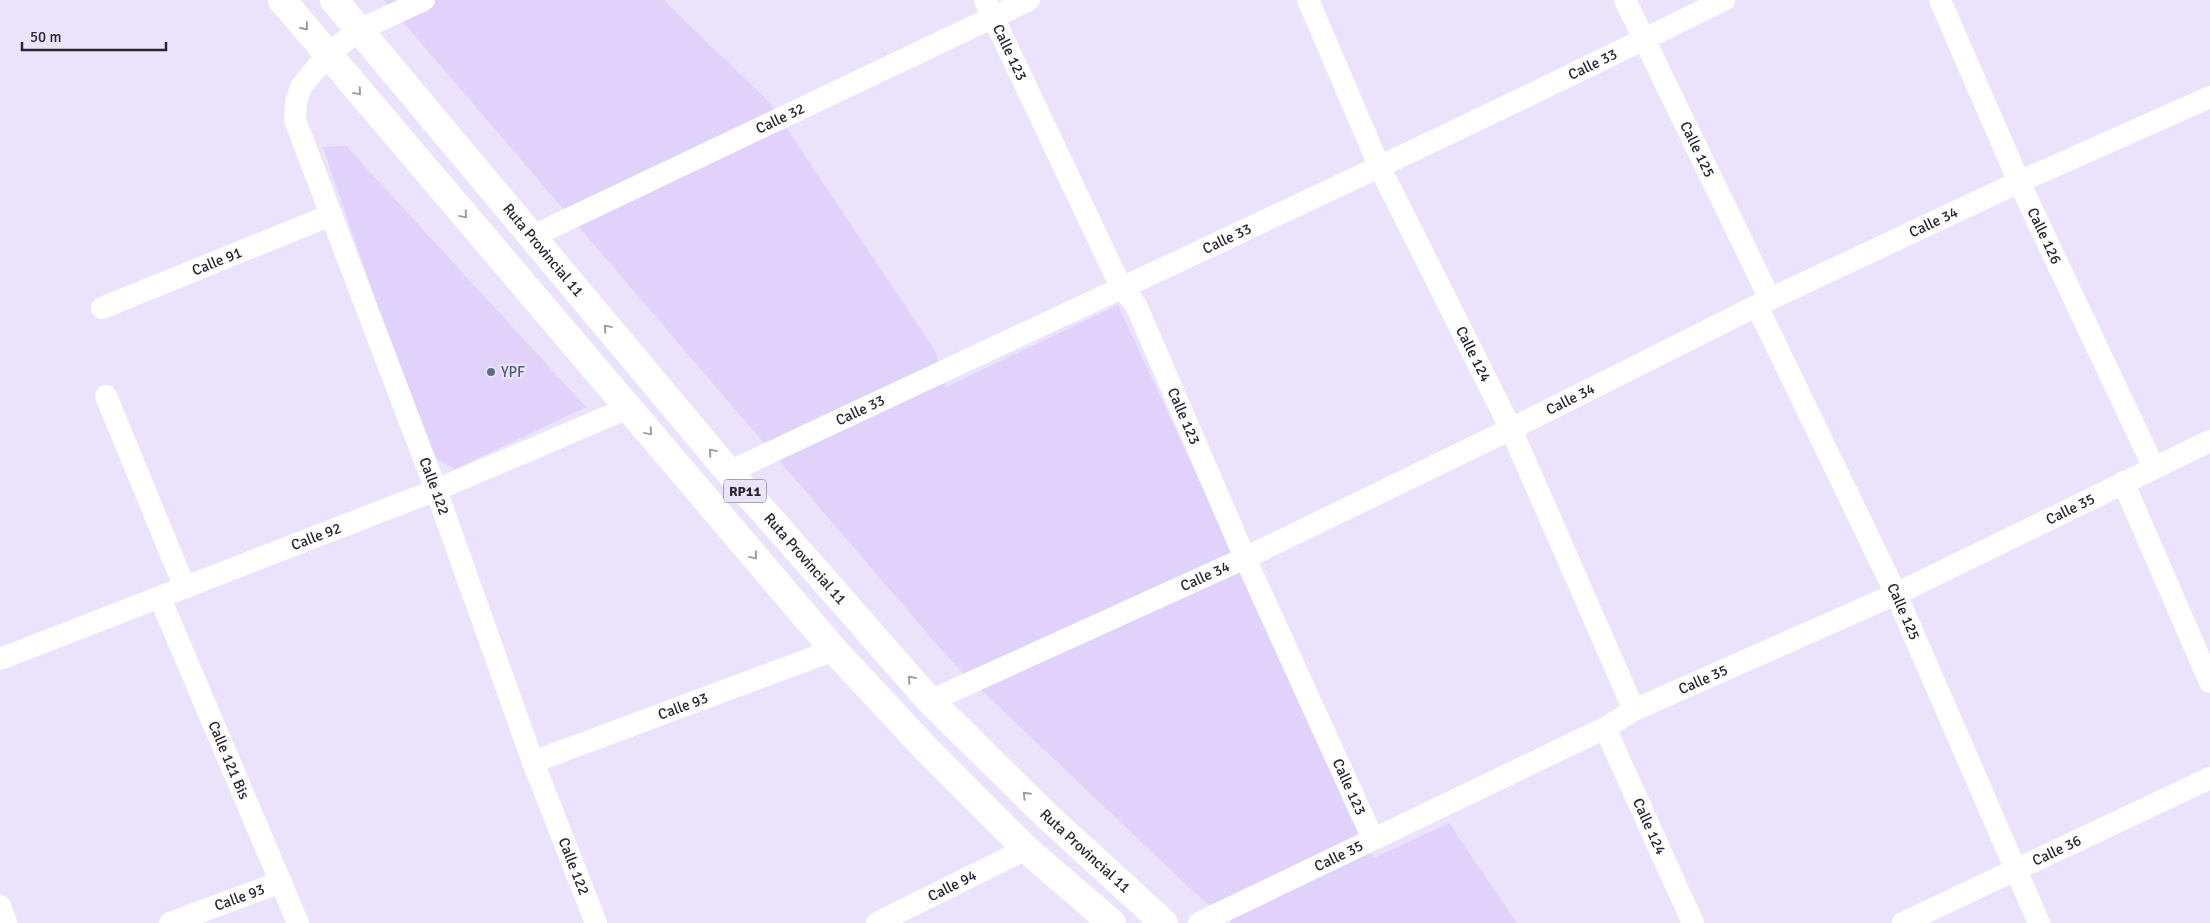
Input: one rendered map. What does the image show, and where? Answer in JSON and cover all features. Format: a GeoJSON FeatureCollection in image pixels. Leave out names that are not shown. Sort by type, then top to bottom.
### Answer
{"type":"FeatureCollection","features":[{"type":"Feature","properties":{"kind":"main road","name":"RP11"},"geometry":{"type":"LineString","coordinates":[[282,0],[834,650],[929,752],[1026,849],[1112,923]]}},
{"type":"Feature","properties":{"kind":"main road","name":"RP11"},"geometry":{"type":"LineString","coordinates":[[334,0],[359,30]]}},
{"type":"Feature","properties":{"kind":"main road","name":"Ruta Provincial 11"},"geometry":{"type":"LineString","coordinates":[[359,30],[729,472],[930,701],[1046,815],[1164,923]]}},
{"type":"Feature","properties":{"kind":"street","name":"Calle 122"},"geometry":{"type":"LineString","coordinates":[[424,0],[359,30],[327,55],[301,87],[296,102],[295,120],[436,490],[533,762],[596,923]]}},
{"type":"Feature","properties":{"kind":"street","name":"Calle 32"},"geometry":{"type":"LineString","coordinates":[[531,237],[989,9],[1029,0]]}},
{"type":"Feature","properties":{"kind":"street","name":"Calle 124"},"geometry":{"type":"LineString","coordinates":[[1308,0],[1380,168],[1511,429],[1634,710]]}},
{"type":"Feature","properties":{"kind":"street","name":"Calle 125"},"geometry":{"type":"LineString","coordinates":[[1625,0],[1896,594],[2039,923]]}},
{"type":"Feature","properties":{"kind":"street","name":"Calle 33"},"geometry":{"type":"LineString","coordinates":[[729,472],[1121,287],[1380,168],[1724,0]]}},
{"type":"Feature","properties":{"kind":"street","name":"Calle 126"},"geometry":{"type":"LineString","coordinates":[[1940,0],[2019,182],[2154,468]]}},
{"type":"Feature","properties":{"kind":"street","name":"Calle 123"},"geometry":{"type":"LineString","coordinates":[[989,9],[1121,287],[1136,305],[1245,558],[1373,839]]}},
{"type":"Feature","properties":{"kind":"street","name":"Calle 34"},"geometry":{"type":"LineString","coordinates":[[930,701],[1245,558],[1511,429],[1763,303],[2019,182],[2210,96]]}},
{"type":"Feature","properties":{"kind":"street","name":"Calle 91"},"geometry":{"type":"LineString","coordinates":[[102,308],[331,215]]}},
{"type":"Feature","properties":{"kind":"street"},"geometry":{"type":"LineString","coordinates":[[106,396],[185,588]]}},
{"type":"Feature","properties":{"kind":"street","name":"Calle 92"},"geometry":{"type":"LineString","coordinates":[[0,659],[436,490],[628,408]]}},
{"type":"Feature","properties":{"kind":"street","name":"Calle 35"},"geometry":{"type":"LineString","coordinates":[[1199,923],[1605,728],[1634,710],[1896,594],[2123,482],[2210,442]]}},
{"type":"Feature","properties":{"kind":"street"},"geometry":{"type":"LineString","coordinates":[[2123,482],[2210,682]]}},
{"type":"Feature","properties":{"kind":"street","name":"Calle 121 Bis"},"geometry":{"type":"LineString","coordinates":[[160,598],[298,923]]}},
{"type":"Feature","properties":{"kind":"street","name":"Calle 93"},"geometry":{"type":"LineString","coordinates":[[533,762],[834,650]]}},
{"type":"Feature","properties":{"kind":"street","name":"Calle 124"},"geometry":{"type":"LineString","coordinates":[[1605,728],[1693,923]]}},
{"type":"Feature","properties":{"kind":"street","name":"Calle 36"},"geometry":{"type":"LineString","coordinates":[[1903,923],[2210,778]]}},
{"type":"Feature","properties":{"kind":"street","name":"Calle 94"},"geometry":{"type":"LineString","coordinates":[[877,923],[1026,849]]}},
{"type":"Feature","properties":{"kind":"street","name":"Calle 93"},"geometry":{"type":"LineString","coordinates":[[170,923],[281,882]]}},
{"type":"Feature","properties":{"kind":"street"},"geometry":{"type":"LineString","coordinates":[[0,906],[6,923]]}},
{"type":"Feature","properties":{"kind":"shaded area"},"geometry":{"type":"Polygon","coordinates":[[[384,0],[663,0],[769,102],[936,352],[946,387],[1118,305],[1374,858],[1449,823],[1517,923],[1232,923],[1195,893],[952,662],[384,0]]]}},
{"type":"Feature","properties":{"kind":"shaded area"},"geometry":{"type":"Polygon","coordinates":[[[346,146],[586,407],[455,469],[428,454],[323,147],[346,146]]]}},
{"type":"Feature","properties":{"kind":"place","name":"YPF"},"geometry":{"type":"Point","coordinates":[491,372]}}]}
